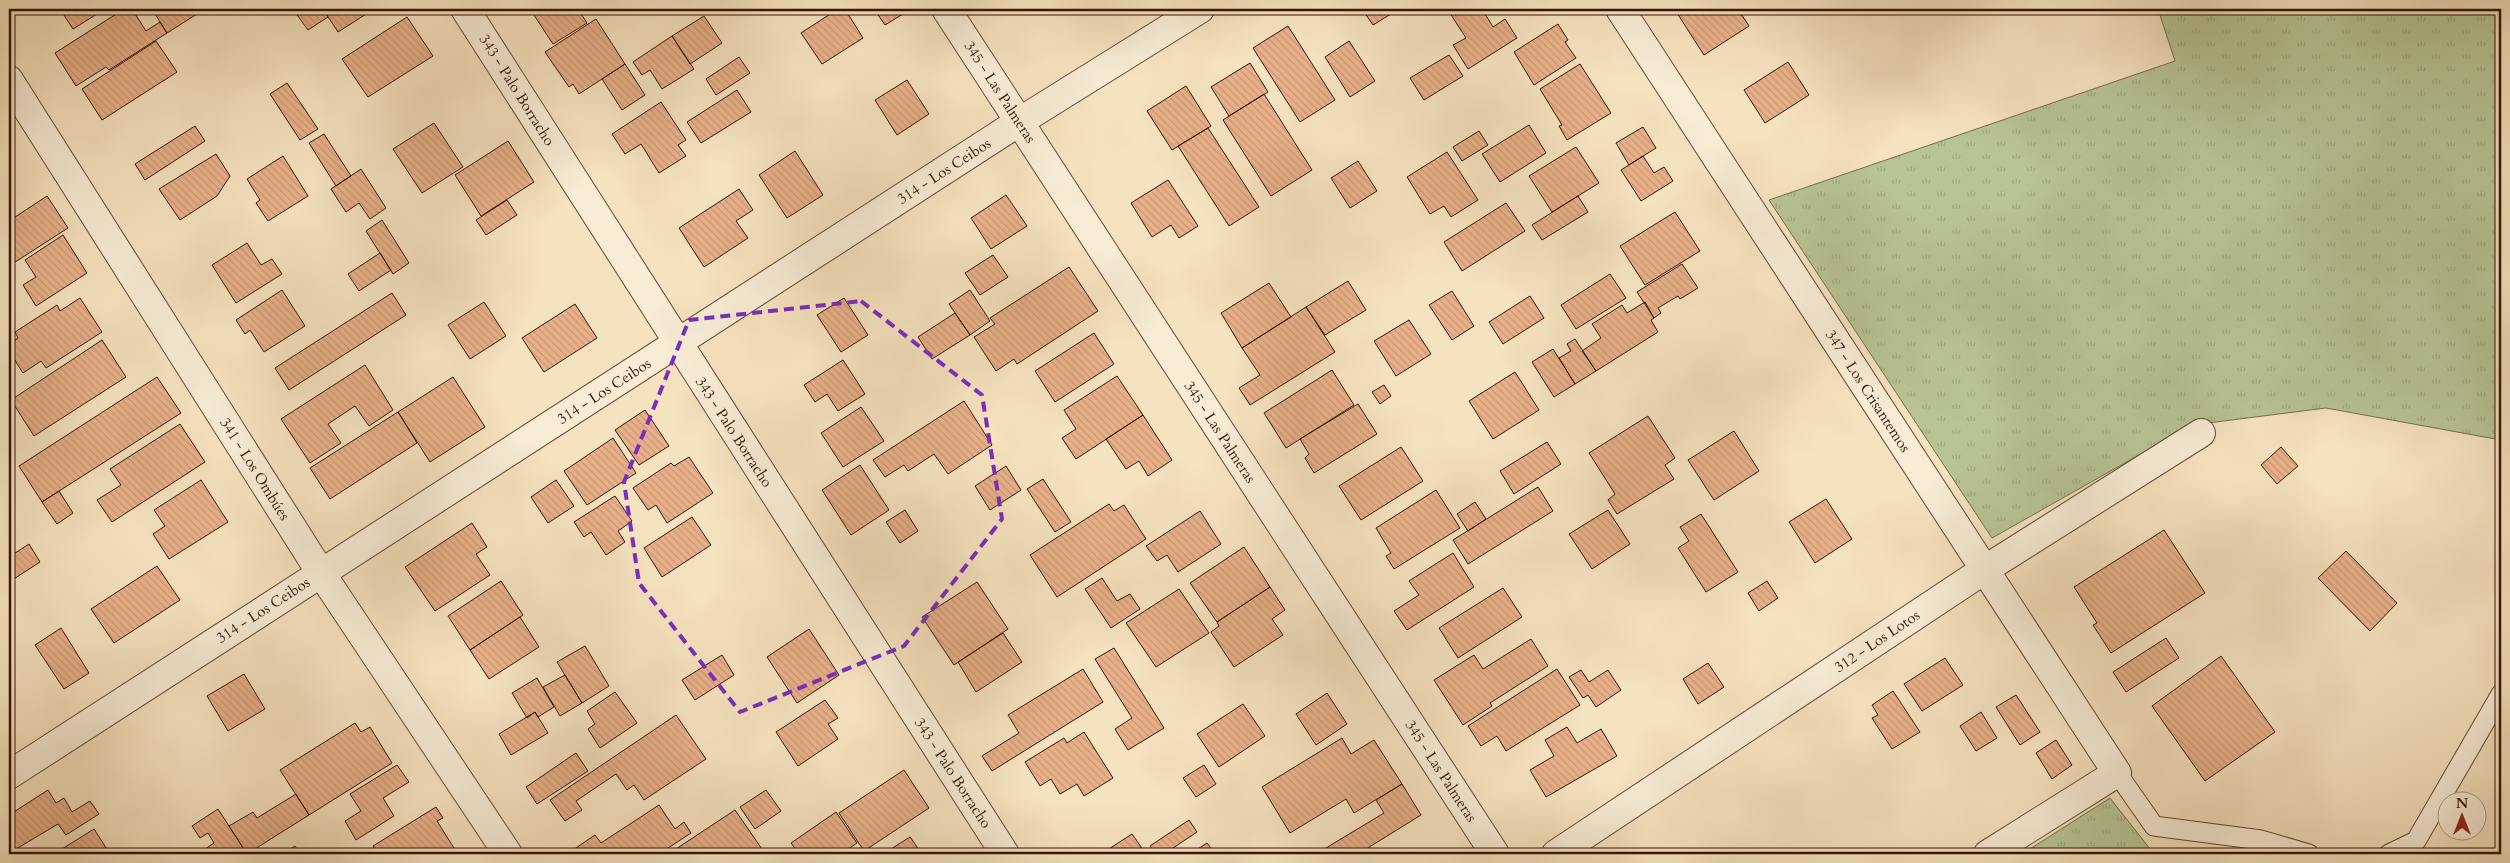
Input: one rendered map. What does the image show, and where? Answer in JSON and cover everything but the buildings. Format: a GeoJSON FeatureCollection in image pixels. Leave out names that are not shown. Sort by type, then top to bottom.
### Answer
{"type":"FeatureCollection","features":[{"type":"Feature","properties":{"kind":"street","name":"343 - Palo Borracho"},"geometry":{"type":"LineString","coordinates":[[465,9],[1005,854]]}},
{"type":"Feature","properties":{"kind":"street","name":"345 - Las Palmeras"},"geometry":{"type":"LineString","coordinates":[[946,9],[1495,854]]}},
{"type":"Feature","properties":{"kind":"street","name":"314 - Los Ceibos"},"geometry":{"type":"LineString","coordinates":[[9,775],[1019,122],[1200,9]]}},
{"type":"Feature","properties":{"kind":"street","name":"347 - Los Crisantemos"},"geometry":{"type":"LineString","coordinates":[[1620,9],[2117,773]]}},
{"type":"Feature","properties":{"kind":"street","name":"341 - Los Ombúes"},"geometry":{"type":"LineString","coordinates":[[9,80],[321,573],[508,854]]}},
{"type":"Feature","properties":{"kind":"street","name":"312 - Los Lotos"},"geometry":{"type":"LineString","coordinates":[[1556,854],[1984,570],[2201,433]]}},
{"type":"Feature","properties":{"kind":"street"},"geometry":{"type":"LineString","coordinates":[[1988,854],[2117,773]]}},
{"type":"Feature","properties":{"kind":"lane"},"geometry":{"type":"LineString","coordinates":[[2389,854],[2416,841],[2501,694]]}},
{"type":"Feature","properties":{"kind":"lane"},"geometry":{"type":"LineString","coordinates":[[2117,773],[2154,826],[2261,840],[2309,854]]}},
{"type":"Feature","properties":{"kind":"highlighted area"},"geometry":{"type":"Polygon","coordinates":[[[861,301],[982,395],[1002,519],[904,646],[740,712],[639,583],[624,482],[689,320],[861,301]]]}},
{"type":"Feature","properties":{"kind":"green space"},"geometry":{"type":"Polygon","coordinates":[[[2158,9],[2501,9],[2501,440],[2326,408],[2192,425],[1992,538],[1769,200],[2175,61],[2158,9]]]}},
{"type":"Feature","properties":{"kind":"green space"},"geometry":{"type":"Polygon","coordinates":[[[2110,798],[2154,854],[2022,854],[2110,798]]]}}]}
